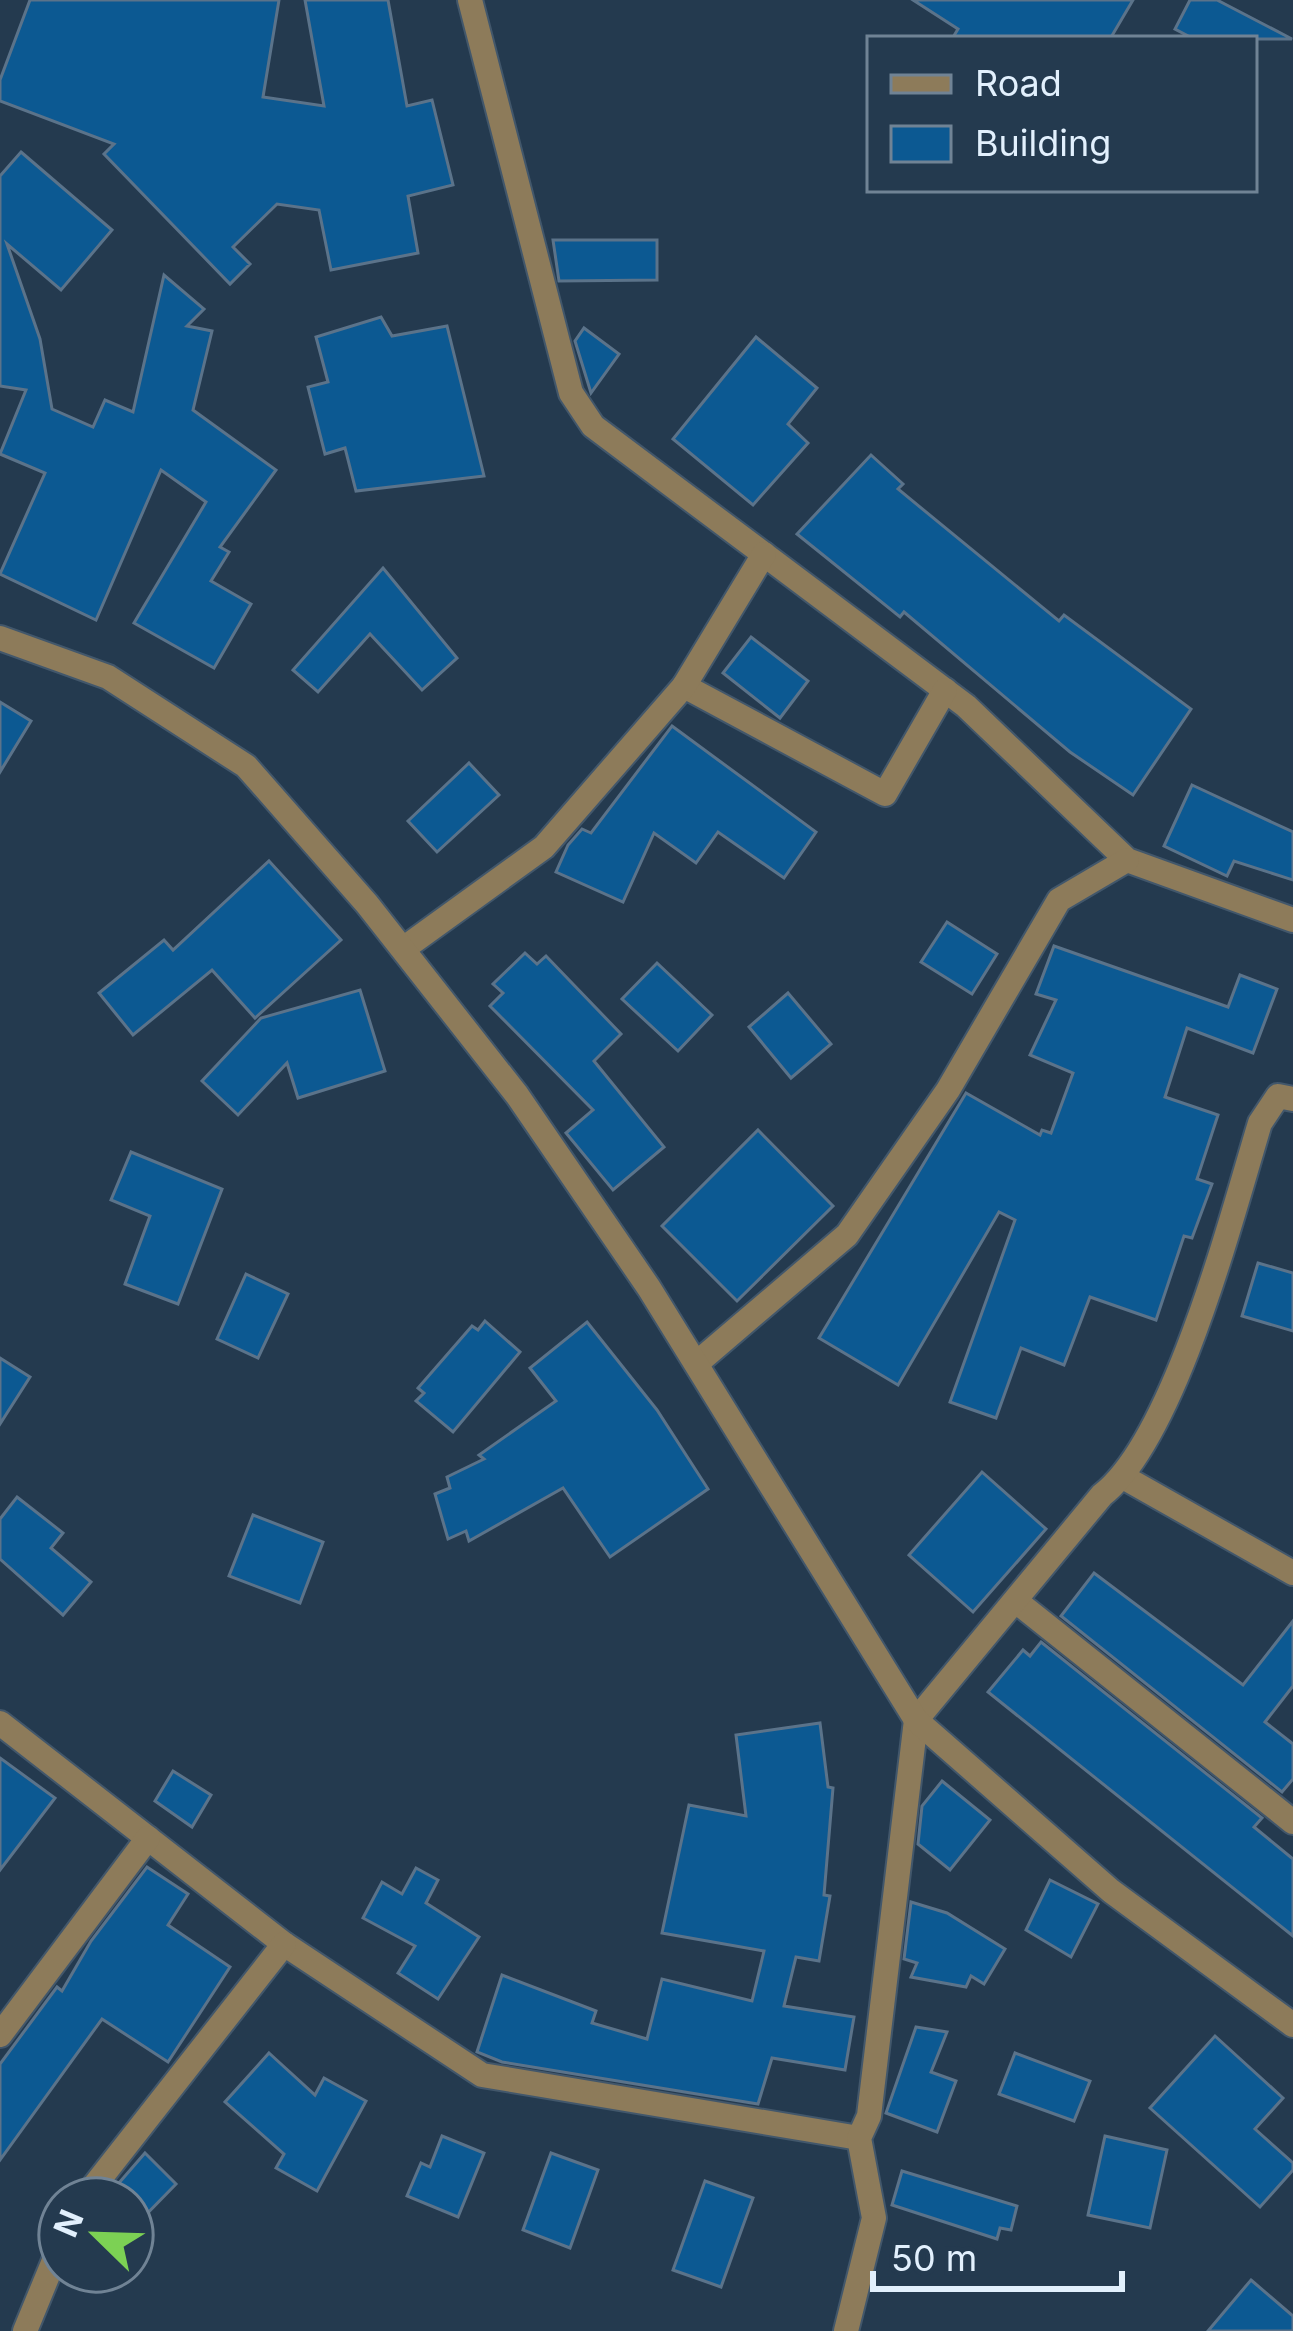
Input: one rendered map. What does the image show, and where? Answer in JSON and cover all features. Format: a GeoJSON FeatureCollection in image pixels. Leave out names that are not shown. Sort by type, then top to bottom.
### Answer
{"type":"FeatureCollection","features":[{"type":"Feature","properties":{"kind":"street"},"geometry":{"type":"LineString","coordinates":[[470,0],[571,393],[593,426],[945,690],[1127,860],[1293,920]]}},
{"type":"Feature","properties":{"kind":"street"},"geometry":{"type":"LineString","coordinates":[[403,949],[544,847],[684,686],[764,554]]}},
{"type":"Feature","properties":{"kind":"street"},"geometry":{"type":"LineString","coordinates":[[0,638],[108,677],[246,766],[403,949],[517,1095],[697,1363],[916,1720],[1112,1891],[1293,2025]]}},
{"type":"Feature","properties":{"kind":"street"},"geometry":{"type":"LineString","coordinates":[[684,686],[885,794],[945,690]]}},
{"type":"Feature","properties":{"kind":"street"},"geometry":{"type":"LineString","coordinates":[[697,1363],[847,1235],[948,1090],[1059,900],[1127,860]]}},
{"type":"Feature","properties":{"kind":"street"},"geometry":{"type":"LineString","coordinates":[[846,2331],[874,2218],[859,2138],[869,2116],[916,1720],[1102,1495],[1125,1478],[1196,1332],[1260,1123],[1278,1096],[1293,1100]]}},
{"type":"Feature","properties":{"kind":"street"},"geometry":{"type":"LineString","coordinates":[[1125,1478],[1293,1573]]}},
{"type":"Feature","properties":{"kind":"street"},"geometry":{"type":"LineString","coordinates":[[1017,1602],[1290,1816]]}},
{"type":"Feature","properties":{"kind":"street"},"geometry":{"type":"LineString","coordinates":[[0,1723],[284,1944],[482,2075],[859,2138]]}},
{"type":"Feature","properties":{"kind":"street"},"geometry":{"type":"LineString","coordinates":[[0,2035],[148,1838]]}},
{"type":"Feature","properties":{"kind":"street"},"geometry":{"type":"LineString","coordinates":[[103,2175],[284,1944]]}},
{"type":"Feature","properties":{"kind":"street"},"geometry":{"type":"LineString","coordinates":[[25,2331],[40,2295]]}},
{"type":"Feature","properties":{"kind":"building"},"geometry":{"type":"Polygon","coordinates":[[[30,0],[279,0],[263,97],[324,106],[305,0],[388,0],[407,106],[432,100],[453,185],[408,196],[418,253],[331,270],[319,210],[277,204],[233,247],[250,264],[230,284],[104,154],[114,144],[0,101],[0,80],[30,0]]]}},
{"type":"Feature","properties":{"kind":"building"},"geometry":{"type":"Polygon","coordinates":[[[913,0],[1133,0],[1112,36],[954,36],[958,29],[913,0]]]}},
{"type":"Feature","properties":{"kind":"building"},"geometry":{"type":"Polygon","coordinates":[[[1190,0],[1217,0],[1292,39],[1188,36],[1175,29],[1190,0]]]}},
{"type":"Feature","properties":{"kind":"building"},"geometry":{"type":"Polygon","coordinates":[[[21,152],[112,230],[61,290],[7,244],[40,339],[52,409],[93,427],[105,400],[133,412],[164,275],[204,309],[187,326],[212,331],[193,410],[276,470],[220,547],[229,552],[211,581],[251,604],[214,668],[134,623],[206,502],[161,470],[96,620],[0,574],[45,473],[0,454],[26,390],[0,386],[0,176],[21,152]]]}},
{"type":"Feature","properties":{"kind":"building"},"geometry":{"type":"Polygon","coordinates":[[[553,240],[657,240],[657,280],[559,281],[553,240]]]}},
{"type":"Feature","properties":{"kind":"building"},"geometry":{"type":"Polygon","coordinates":[[[381,317],[392,336],[447,326],[484,476],[356,491],[345,448],[325,454],[308,387],[328,382],[316,337],[381,317]]]}},
{"type":"Feature","properties":{"kind":"building"},"geometry":{"type":"Polygon","coordinates":[[[584,328],[619,354],[591,393],[575,341],[584,328]]]}},
{"type":"Feature","properties":{"kind":"building"},"geometry":{"type":"Polygon","coordinates":[[[756,337],[817,388],[788,424],[808,443],[753,505],[673,439],[756,337]]]}},
{"type":"Feature","properties":{"kind":"building"},"geometry":{"type":"Polygon","coordinates":[[[871,455],[903,484],[898,489],[1059,621],[1064,615],[1191,709],[1133,795],[1070,752],[904,612],[900,617],[797,534],[871,455]]]}},
{"type":"Feature","properties":{"kind":"building"},"geometry":{"type":"Polygon","coordinates":[[[383,568],[457,658],[422,690],[370,634],[318,692],[293,670],[383,568]]]}},
{"type":"Feature","properties":{"kind":"building"},"geometry":{"type":"Polygon","coordinates":[[[751,637],[808,681],[780,718],[723,673],[751,637]]]}},
{"type":"Feature","properties":{"kind":"building"},"geometry":{"type":"Polygon","coordinates":[[[0,702],[31,721],[0,772],[0,702]]]}},
{"type":"Feature","properties":{"kind":"building"},"geometry":{"type":"Polygon","coordinates":[[[672,726],[816,832],[784,878],[718,832],[696,863],[654,833],[623,902],[556,872],[568,845],[582,829],[591,833],[672,726]]]}},
{"type":"Feature","properties":{"kind":"building"},"geometry":{"type":"Polygon","coordinates":[[[469,763],[499,795],[437,852],[408,821],[469,763]]]}},
{"type":"Feature","properties":{"kind":"building"},"geometry":{"type":"Polygon","coordinates":[[[1192,785],[1293,832],[1293,880],[1234,861],[1227,876],[1164,846],[1192,785]]]}},
{"type":"Feature","properties":{"kind":"building"},"geometry":{"type":"Polygon","coordinates":[[[269,861],[341,940],[255,1018],[212,970],[133,1035],[99,993],[164,940],[173,950],[269,861]]]}},
{"type":"Feature","properties":{"kind":"building"},"geometry":{"type":"Polygon","coordinates":[[[947,922],[997,954],[972,994],[921,962],[947,922]]]}},
{"type":"Feature","properties":{"kind":"building"},"geometry":{"type":"Polygon","coordinates":[[[1054,946],[1228,1007],[1240,975],[1277,989],[1253,1053],[1187,1028],[1165,1097],[1218,1115],[1197,1179],[1212,1184],[1192,1238],[1184,1236],[1156,1320],[1090,1297],[1064,1365],[1021,1348],[996,1418],[950,1402],[1015,1220],[999,1212],[898,1385],[819,1338],[966,1093],[1040,1135],[1042,1130],[1051,1133],[1073,1073],[1030,1055],[1056,1000],[1036,994],[1054,946]]]}},
{"type":"Feature","properties":{"kind":"building"},"geometry":{"type":"Polygon","coordinates":[[[525,953],[537,964],[546,956],[621,1034],[594,1061],[664,1147],[613,1190],[566,1133],[593,1110],[490,1006],[503,993],[493,984],[525,953]]]}},
{"type":"Feature","properties":{"kind":"building"},"geometry":{"type":"Polygon","coordinates":[[[657,963],[712,1015],[678,1051],[622,999],[657,963]]]}},
{"type":"Feature","properties":{"kind":"building"},"geometry":{"type":"Polygon","coordinates":[[[360,990],[385,1071],[298,1098],[287,1063],[238,1115],[202,1081],[261,1018],[360,990]]]}},
{"type":"Feature","properties":{"kind":"building"},"geometry":{"type":"Polygon","coordinates":[[[788,993],[831,1044],[791,1078],[749,1027],[788,993]]]}},
{"type":"Feature","properties":{"kind":"building"},"geometry":{"type":"Polygon","coordinates":[[[758,1130],[833,1206],[737,1301],[662,1226],[758,1130]]]}},
{"type":"Feature","properties":{"kind":"building"},"geometry":{"type":"Polygon","coordinates":[[[131,1152],[222,1189],[178,1304],[125,1284],[150,1216],[111,1200],[131,1152]]]}},
{"type":"Feature","properties":{"kind":"building"},"geometry":{"type":"Polygon","coordinates":[[[1258,1263],[1293,1273],[1293,1331],[1242,1316],[1258,1263]]]}},
{"type":"Feature","properties":{"kind":"building"},"geometry":{"type":"Polygon","coordinates":[[[246,1274],[288,1294],[258,1358],[217,1339],[246,1274]]]}},
{"type":"Feature","properties":{"kind":"building"},"geometry":{"type":"Polygon","coordinates":[[[485,1321],[520,1352],[453,1432],[416,1401],[424,1393],[418,1388],[472,1326],[478,1330],[485,1321]]]}},
{"type":"Feature","properties":{"kind":"building"},"geometry":{"type":"Polygon","coordinates":[[[587,1322],[657,1410],[708,1489],[610,1557],[563,1488],[469,1541],[466,1531],[448,1539],[435,1494],[450,1488],[447,1477],[484,1459],[479,1455],[556,1401],[530,1368],[587,1322]]]}},
{"type":"Feature","properties":{"kind":"building"},"geometry":{"type":"Polygon","coordinates":[[[0,1358],[30,1377],[0,1424],[0,1358]]]}},
{"type":"Feature","properties":{"kind":"building"},"geometry":{"type":"Polygon","coordinates":[[[982,1472],[1046,1529],[973,1612],[909,1555],[982,1472]]]}},
{"type":"Feature","properties":{"kind":"building"},"geometry":{"type":"Polygon","coordinates":[[[17,1497],[63,1533],[51,1548],[91,1582],[63,1615],[0,1559],[0,1519],[17,1497]]]}},
{"type":"Feature","properties":{"kind":"building"},"geometry":{"type":"Polygon","coordinates":[[[253,1515],[323,1542],[300,1603],[229,1576],[253,1515]]]}},
{"type":"Feature","properties":{"kind":"building"},"geometry":{"type":"Polygon","coordinates":[[[1094,1573],[1243,1685],[1293,1621],[1293,1686],[1265,1722],[1293,1744],[1293,1779],[1282,1792],[1061,1616],[1094,1573]]]}},
{"type":"Feature","properties":{"kind":"building"},"geometry":{"type":"Polygon","coordinates":[[[1041,1642],[1262,1818],[1254,1827],[1293,1859],[1293,1936],[988,1692],[1023,1650],[1030,1656],[1041,1642]]]}},
{"type":"Feature","properties":{"kind":"building"},"geometry":{"type":"Polygon","coordinates":[[[820,1723],[828,1787],[833,1788],[824,1895],[830,1896],[819,1961],[796,1957],[784,2006],[854,2017],[845,2070],[772,2058],[758,2104],[502,2062],[477,2052],[502,1975],[596,2011],[592,2023],[647,2039],[662,1979],[752,2001],[764,1951],[662,1933],[689,1805],[746,1816],[736,1735],[820,1723]]]}},
{"type":"Feature","properties":{"kind":"building"},"geometry":{"type":"Polygon","coordinates":[[[0,1758],[55,1798],[0,1870],[0,1758]]]}},
{"type":"Feature","properties":{"kind":"building"},"geometry":{"type":"Polygon","coordinates":[[[173,1771],[211,1795],[192,1827],[155,1801],[173,1771]]]}},
{"type":"Feature","properties":{"kind":"building"},"geometry":{"type":"Polygon","coordinates":[[[942,1781],[990,1820],[950,1870],[918,1844],[922,1806],[942,1781]]]}},
{"type":"Feature","properties":{"kind":"building"},"geometry":{"type":"Polygon","coordinates":[[[147,1867],[188,1894],[168,1925],[230,1967],[168,2062],[102,2019],[0,2160],[0,2064],[57,1987],[62,1991],[91,1941],[147,1867]]]}},
{"type":"Feature","properties":{"kind":"building"},"geometry":{"type":"Polygon","coordinates":[[[416,1868],[438,1880],[426,1903],[479,1937],[438,1999],[398,1973],[415,1946],[363,1918],[382,1882],[402,1894],[416,1868]]]}},
{"type":"Feature","properties":{"kind":"building"},"geometry":{"type":"Polygon","coordinates":[[[1050,1880],[1098,1904],[1071,1957],[1026,1930],[1050,1880]]]}},
{"type":"Feature","properties":{"kind":"building"},"geometry":{"type":"Polygon","coordinates":[[[911,1902],[947,1913],[1005,1949],[984,1984],[971,1976],[966,1987],[911,1977],[917,1963],[904,1959],[911,1902]]]}},
{"type":"Feature","properties":{"kind":"building"},"geometry":{"type":"Polygon","coordinates":[[[916,2027],[947,2032],[931,2072],[956,2081],[937,2132],[886,2113],[916,2027]]]}},
{"type":"Feature","properties":{"kind":"building"},"geometry":{"type":"Polygon","coordinates":[[[1215,2036],[1283,2098],[1255,2129],[1293,2163],[1293,2170],[1260,2207],[1150,2108],[1215,2036]]]}},
{"type":"Feature","properties":{"kind":"building"},"geometry":{"type":"Polygon","coordinates":[[[269,2053],[315,2095],[324,2078],[366,2101],[317,2191],[276,2168],[284,2154],[225,2102],[269,2053]]]}},
{"type":"Feature","properties":{"kind":"building"},"geometry":{"type":"Polygon","coordinates":[[[1015,2053],[1090,2081],[1074,2121],[999,2094],[1015,2053]]]}},
{"type":"Feature","properties":{"kind":"building"},"geometry":{"type":"Polygon","coordinates":[[[442,2136],[484,2153],[458,2217],[407,2196],[421,2163],[430,2167],[442,2136]]]}},
{"type":"Feature","properties":{"kind":"building"},"geometry":{"type":"Polygon","coordinates":[[[1105,2136],[1167,2150],[1150,2228],[1088,2215],[1105,2136]]]}},
{"type":"Feature","properties":{"kind":"building"},"geometry":{"type":"Polygon","coordinates":[[[145,2153],[176,2184],[156,2204],[156,2175],[126,2175],[145,2153]]]}},
{"type":"Feature","properties":{"kind":"building"},"geometry":{"type":"Polygon","coordinates":[[[551,2153],[598,2170],[570,2248],[523,2230],[551,2153]]]}},
{"type":"Feature","properties":{"kind":"building"},"geometry":{"type":"Polygon","coordinates":[[[902,2171],[1017,2206],[1011,2230],[1000,2228],[997,2239],[892,2205],[902,2171]]]}},
{"type":"Feature","properties":{"kind":"building"},"geometry":{"type":"Polygon","coordinates":[[[705,2181],[753,2198],[721,2287],[673,2270],[705,2181]]]}},
{"type":"Feature","properties":{"kind":"building"},"geometry":{"type":"Polygon","coordinates":[[[1251,2280],[1293,2316],[1293,2331],[1208,2331],[1251,2280]]]}}]}
